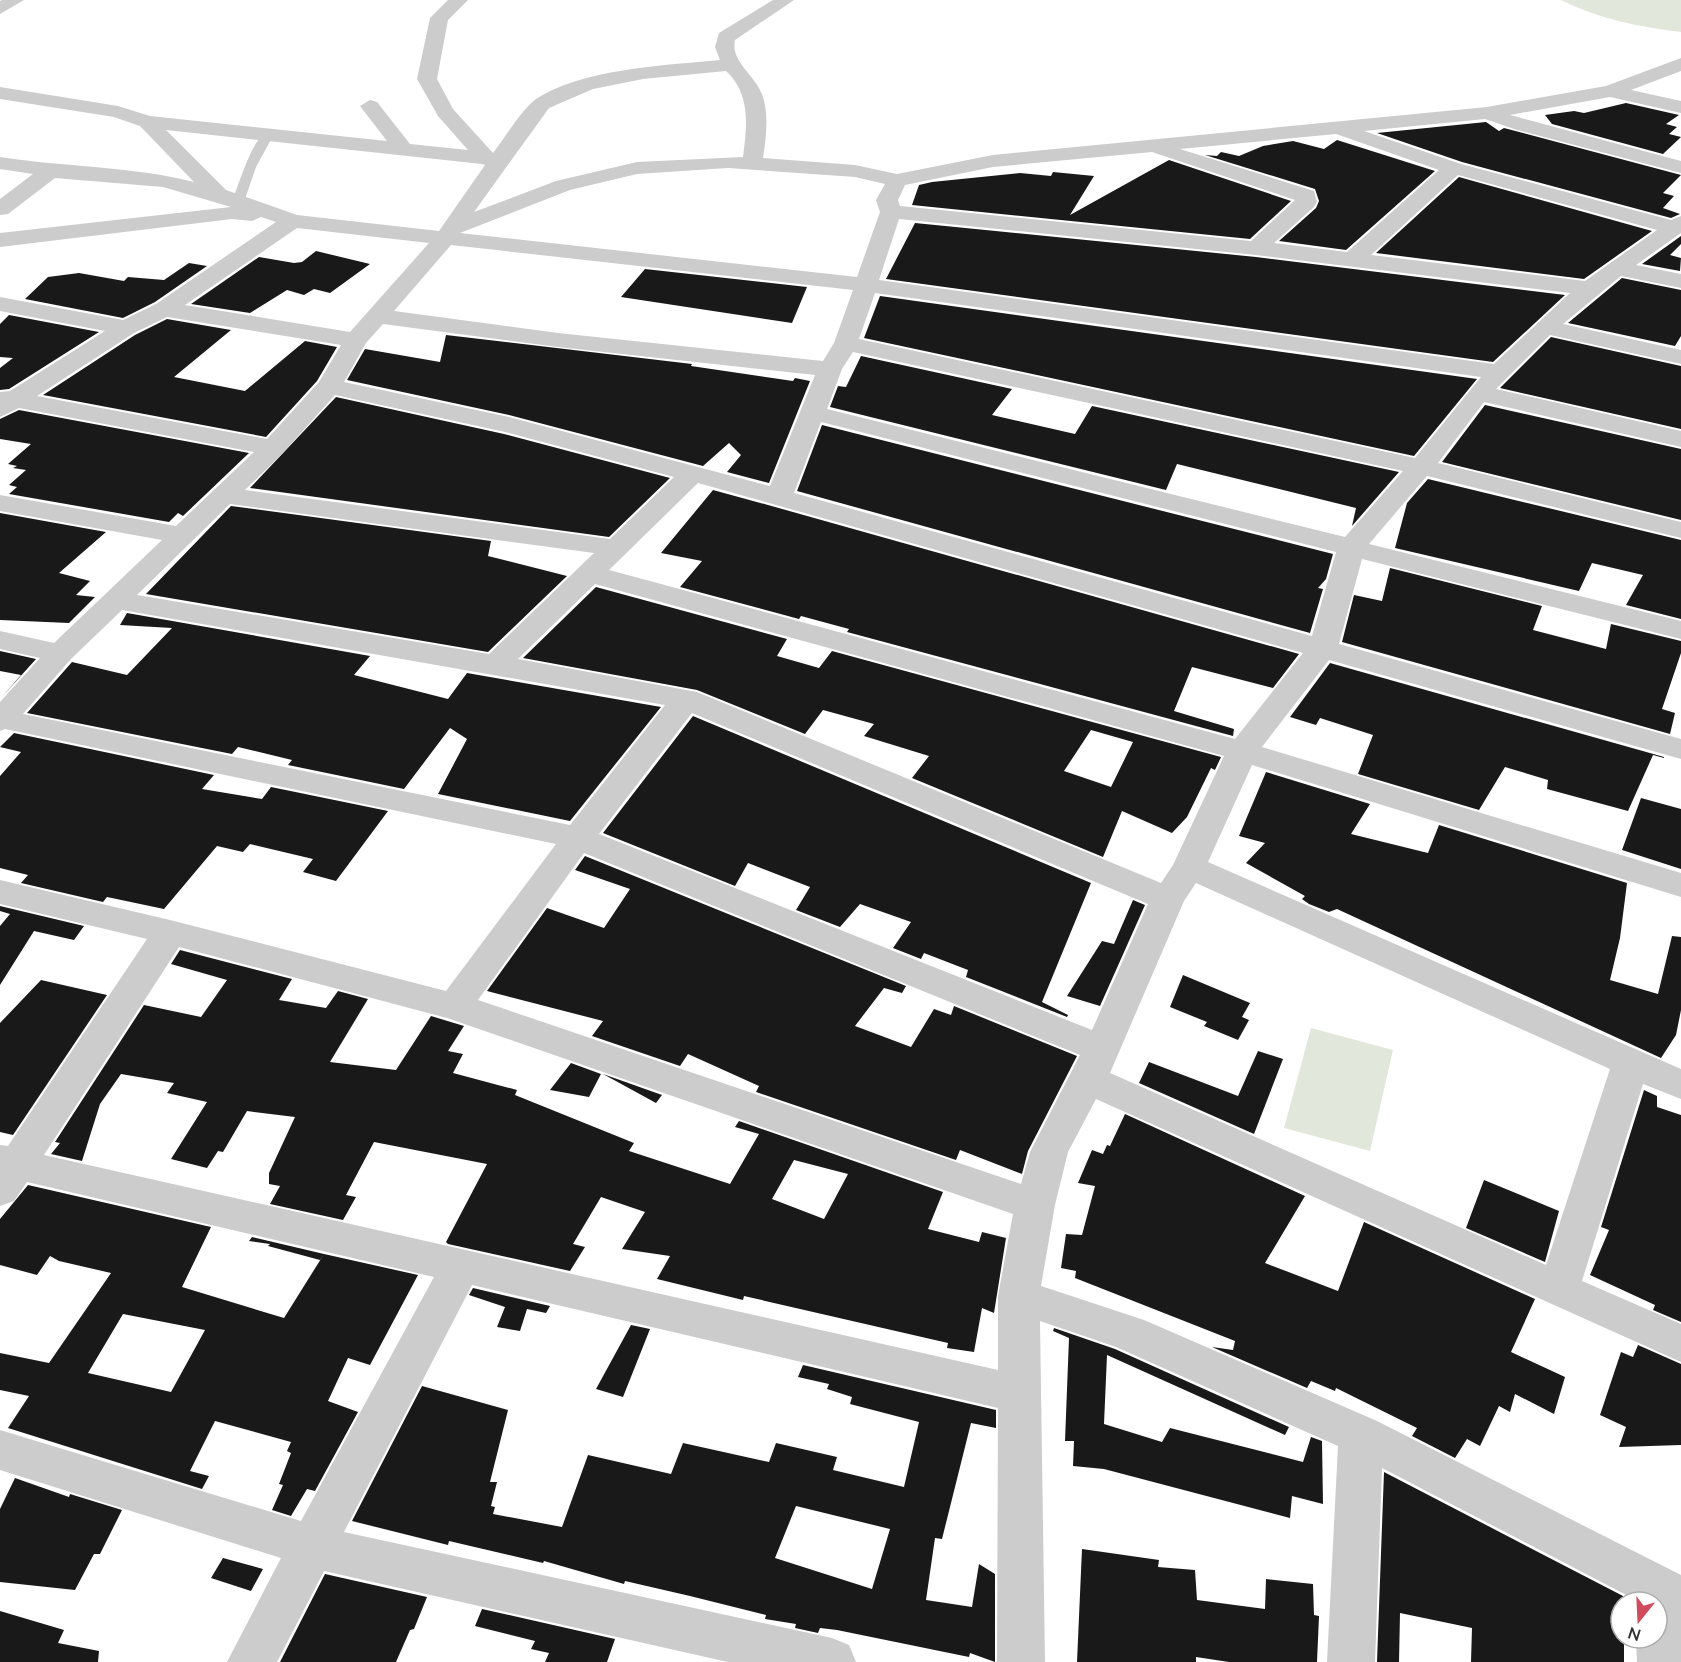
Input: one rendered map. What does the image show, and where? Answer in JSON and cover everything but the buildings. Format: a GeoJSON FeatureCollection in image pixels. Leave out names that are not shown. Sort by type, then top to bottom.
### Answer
{"type":"FeatureCollection","features":[{"type":"Feature","properties":{"kind":"street"},"geometry":{"type":"LineString","coordinates":[[0,9],[15,0]]}},
{"type":"Feature","properties":{"kind":"street"},"geometry":{"type":"LineString","coordinates":[[459,0],[439,18],[427,79],[445,112],[491,160]]}},
{"type":"Feature","properties":{"kind":"street"},"geometry":{"type":"LineString","coordinates":[[752,164],[759,117],[745,76],[731,65],[724,47],[726,37],[785,0]]}},
{"type":"Feature","properties":{"kind":"street"},"geometry":{"type":"LineString","coordinates":[[448,233],[564,184],[637,168],[728,162],[855,171],[897,180],[993,161],[1330,126],[1487,113],[1610,91],[1681,64]]}},
{"type":"Feature","properties":{"kind":"street"},"geometry":{"type":"LineString","coordinates":[[731,65],[644,73],[588,84],[542,104],[491,160],[448,233],[356,340],[329,386],[273,448],[60,653],[1,720],[578,838],[1095,1064],[1559,1290],[1681,1344]]}},
{"type":"Feature","properties":{"kind":"street"},"geometry":{"type":"LineString","coordinates":[[1610,91],[1681,107]]}},
{"type":"Feature","properties":{"kind":"street"},"geometry":{"type":"LineString","coordinates":[[0,93],[118,112],[147,122],[403,148],[491,160]]}},
{"type":"Feature","properties":{"kind":"street"},"geometry":{"type":"LineString","coordinates":[[370,106],[403,148]]}},
{"type":"Feature","properties":{"kind":"street"},"geometry":{"type":"LineString","coordinates":[[1487,113],[1524,126],[1681,167]]}},
{"type":"Feature","properties":{"kind":"street"},"geometry":{"type":"LineString","coordinates":[[147,122],[218,195]]}},
{"type":"Feature","properties":{"kind":"street"},"geometry":{"type":"LineString","coordinates":[[1330,126],[1454,168],[1677,225]]}},
{"type":"Feature","properties":{"kind":"street"},"geometry":{"type":"LineString","coordinates":[[1146,145],[1306,196],[1306,202],[1256,248]]}},
{"type":"Feature","properties":{"kind":"street"},"geometry":{"type":"LineString","coordinates":[[0,163],[51,171],[164,181],[218,195],[293,220],[448,233],[867,285],[1489,383],[1681,439]]}},
{"type":"Feature","properties":{"kind":"street"},"geometry":{"type":"LineString","coordinates":[[1352,260],[1454,168]]}},
{"type":"Feature","properties":{"kind":"street"},"geometry":{"type":"LineString","coordinates":[[0,209],[51,171]]}},
{"type":"Feature","properties":{"kind":"street"},"geometry":{"type":"LineString","coordinates":[[779,497],[830,369],[846,343],[891,212],[887,200],[897,180]]}},
{"type":"Feature","properties":{"kind":"street"},"geometry":{"type":"LineString","coordinates":[[891,212],[1256,248],[1589,288]]}},
{"type":"Feature","properties":{"kind":"street"},"geometry":{"type":"LineString","coordinates":[[0,240],[232,213],[268,213]]}},
{"type":"Feature","properties":{"kind":"street"},"geometry":{"type":"LineString","coordinates":[[5,402],[126,328],[164,309],[293,220]]}},
{"type":"Feature","properties":{"kind":"street"},"geometry":{"type":"LineString","coordinates":[[1021,1662],[1019,1296],[1035,1204],[1049,1152],[1095,1064],[1168,899],[1189,867],[1242,751],[1323,648],[1352,546],[1421,467],[1489,383],[1545,327],[1589,288],[1677,225]]}},
{"type":"Feature","properties":{"kind":"street"},"geometry":{"type":"LineString","coordinates":[[1617,268],[1681,281]]}},
{"type":"Feature","properties":{"kind":"street"},"geometry":{"type":"LineString","coordinates":[[0,304],[126,328]]}},
{"type":"Feature","properties":{"kind":"street"},"geometry":{"type":"LineString","coordinates":[[164,309],[356,340]]}},
{"type":"Feature","properties":{"kind":"street"},"geometry":{"type":"LineString","coordinates":[[377,316],[558,340],[830,369]]}},
{"type":"Feature","properties":{"kind":"street"},"geometry":{"type":"LineString","coordinates":[[1545,327],[1681,357]]}},
{"type":"Feature","properties":{"kind":"street"},"geometry":{"type":"LineString","coordinates":[[846,343],[1421,467],[1681,530]]}},
{"type":"Feature","properties":{"kind":"street"},"geometry":{"type":"LineString","coordinates":[[329,386],[509,425],[779,497],[1681,749]]}},
{"type":"Feature","properties":{"kind":"street"},"geometry":{"type":"LineString","coordinates":[[5,402],[273,448]]}},
{"type":"Feature","properties":{"kind":"street"},"geometry":{"type":"LineString","coordinates":[[814,413],[1681,630]]}},
{"type":"Feature","properties":{"kind":"street"},"geometry":{"type":"LineString","coordinates":[[496,664],[691,475]]}},
{"type":"Feature","properties":{"kind":"street"},"geometry":{"type":"LineString","coordinates":[[225,495],[616,548]]}},
{"type":"Feature","properties":{"kind":"street"},"geometry":{"type":"LineString","coordinates":[[0,503],[182,535]]}},
{"type":"Feature","properties":{"kind":"street"},"geometry":{"type":"LineString","coordinates":[[588,573],[1242,751],[1681,885]]}},
{"type":"Feature","properties":{"kind":"street"},"geometry":{"type":"LineString","coordinates":[[115,600],[496,664],[686,699],[1168,899]]}},
{"type":"Feature","properties":{"kind":"street"},"geometry":{"type":"LineString","coordinates":[[0,640],[60,653]]}},
{"type":"Feature","properties":{"kind":"street"},"geometry":{"type":"LineString","coordinates":[[454,1006],[578,838],[686,699]]}},
{"type":"Feature","properties":{"kind":"street"},"geometry":{"type":"LineString","coordinates":[[1189,867],[1681,1085]]}},
{"type":"Feature","properties":{"kind":"street"},"geometry":{"type":"LineString","coordinates":[[0,892],[170,932],[454,1006],[1035,1204]]}},
{"type":"Feature","properties":{"kind":"street"},"geometry":{"type":"LineString","coordinates":[[170,932],[6,1171],[461,1266],[1020,1394]]}},
{"type":"Feature","properties":{"kind":"street"},"geometry":{"type":"LineString","coordinates":[[1559,1290],[1631,1062]]}},
{"type":"Feature","properties":{"kind":"street"},"geometry":{"type":"LineString","coordinates":[[251,1662],[461,1266]]}},
{"type":"Feature","properties":{"kind":"street"},"geometry":{"type":"LineString","coordinates":[[1019,1296],[1129,1333],[1361,1435],[1663,1590]]}},
{"type":"Feature","properties":{"kind":"street"},"geometry":{"type":"LineString","coordinates":[[1351,1662],[1361,1435]]}},
{"type":"Feature","properties":{"kind":"street"},"geometry":{"type":"LineString","coordinates":[[0,1450],[311,1546],[832,1662]]}},
{"type":"Feature","properties":{"kind":"lane"},"geometry":{"type":"LineString","coordinates":[[238,202],[250,167],[268,134]]}},
{"type":"Feature","properties":{"kind":"shaded area"},"geometry":{"type":"Polygon","coordinates":[[[1561,0],[1681,0],[1681,32],[1620,21],[1575,7],[1561,0]]]}},
{"type":"Feature","properties":{"kind":"shaded area"},"geometry":{"type":"Polygon","coordinates":[[[1311,1028],[1393,1050],[1370,1151],[1284,1128],[1311,1028]]]}}]}
